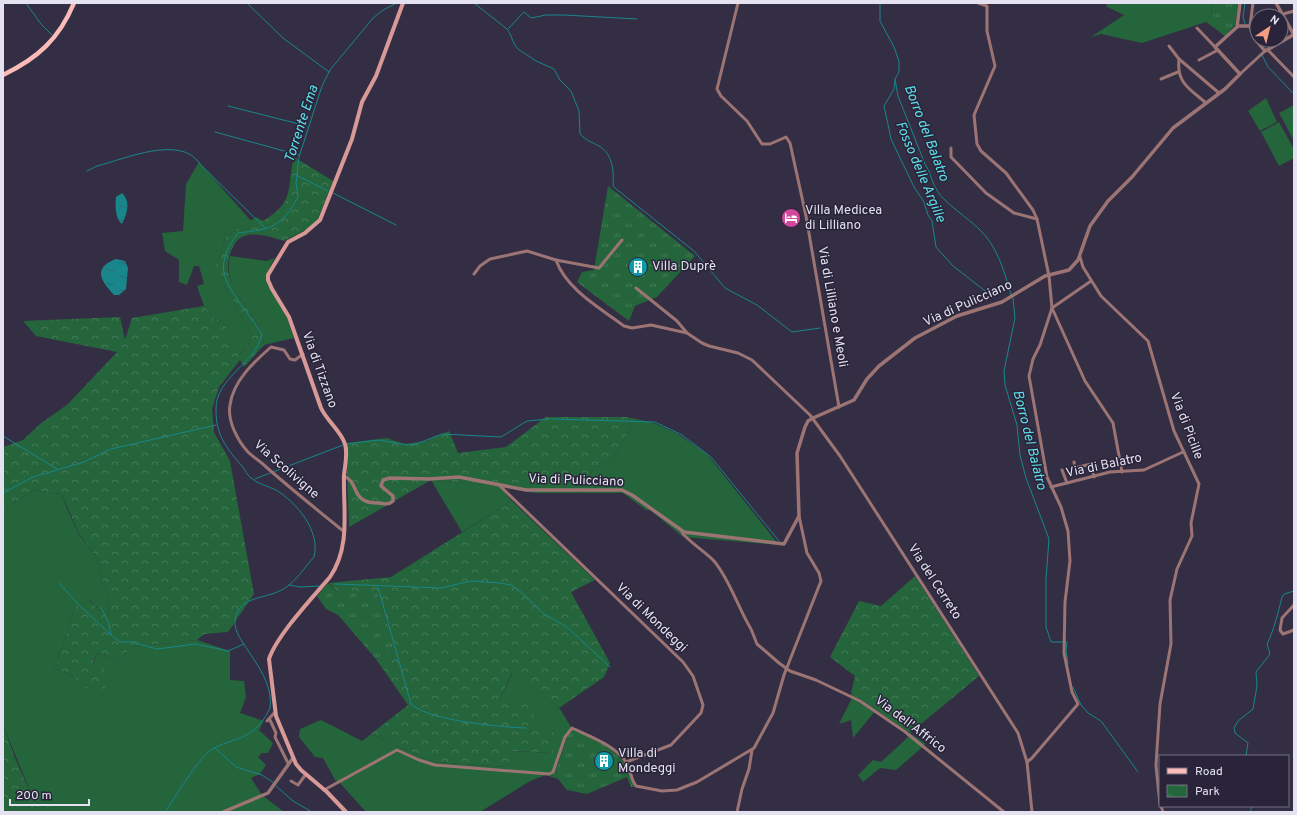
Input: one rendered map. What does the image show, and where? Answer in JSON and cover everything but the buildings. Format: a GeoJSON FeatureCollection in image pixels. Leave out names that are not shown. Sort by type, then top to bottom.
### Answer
{"type":"FeatureCollection","features":[{"type":"Feature","properties":{"kind":"main road"},"geometry":{"type":"LineString","coordinates":[[3,75],[24,64],[52,41],[65,25],[74,3]]}},
{"type":"Feature","properties":{"kind":"main road","name":"Via di Tizzano"},"geometry":{"type":"LineString","coordinates":[[346,812],[301,770],[293,758],[275,712],[274,690],[269,665],[270,655],[283,635],[336,568],[345,530],[345,445],[326,418],[321,408],[287,312],[269,284],[268,275],[288,242],[305,233],[320,220],[352,139],[362,102],[376,76],[403,3]]}},
{"type":"Feature","properties":{"kind":"street","name":"Via di Lilliano e Meoli"},"geometry":{"type":"LineString","coordinates":[[738,3],[716,89],[721,96],[748,121],[762,144],[770,144],[786,138],[790,142],[806,216],[839,407]]}},
{"type":"Feature","properties":{"kind":"street"},"geometry":{"type":"LineString","coordinates":[[978,3],[987,6],[987,31],[995,66],[974,115],[977,144],[979,148],[1006,173],[1031,206],[1037,218],[1049,276],[1052,308],[1085,381],[1113,423],[1122,472]]}},
{"type":"Feature","properties":{"kind":"street"},"geometry":{"type":"LineString","coordinates":[[1199,60],[1217,49],[1238,26],[1240,3]]}},
{"type":"Feature","properties":{"kind":"street"},"geometry":{"type":"LineString","coordinates":[[1238,26],[1249,26]]}},
{"type":"Feature","properties":{"kind":"street"},"geometry":{"type":"LineString","coordinates":[[1077,263],[1090,226],[1104,206],[1135,174],[1173,128],[1219,93],[1267,50],[1294,35],[1289,26]]}},
{"type":"Feature","properties":{"kind":"street"},"geometry":{"type":"LineString","coordinates":[[1197,28],[1240,74]]}},
{"type":"Feature","properties":{"kind":"street"},"geometry":{"type":"LineString","coordinates":[[1170,46],[1179,59],[1219,93]]}},
{"type":"Feature","properties":{"kind":"street"},"geometry":{"type":"LineString","coordinates":[[1267,50],[1294,77]]}},
{"type":"Feature","properties":{"kind":"street"},"geometry":{"type":"LineString","coordinates":[[1179,59],[1178,72],[1186,85],[1206,103]]}},
{"type":"Feature","properties":{"kind":"street"},"geometry":{"type":"LineString","coordinates":[[1161,80],[1178,72]]}},
{"type":"Feature","properties":{"kind":"street"},"geometry":{"type":"LineString","coordinates":[[951,148],[952,157],[986,193],[1014,213],[1037,218]]}},
{"type":"Feature","properties":{"kind":"street"},"geometry":{"type":"LineString","coordinates":[[474,274],[480,266],[490,259],[527,251],[556,260],[599,268],[622,240]]}},
{"type":"Feature","properties":{"kind":"street","name":"Via di Picille"},"geometry":{"type":"LineString","coordinates":[[1080,257],[1083,267],[1091,281],[1106,301],[1148,341],[1168,409],[1183,452],[1199,487],[1191,523],[1192,536],[1177,569],[1170,600],[1171,644],[1160,704],[1156,766],[1159,795]]}},
{"type":"Feature","properties":{"kind":"street"},"geometry":{"type":"LineString","coordinates":[[556,260],[559,268],[573,286],[624,326],[632,328],[650,325],[687,333]]}},
{"type":"Feature","properties":{"kind":"street","name":"Via di Pulicciano"},"geometry":{"type":"LineString","coordinates":[[344,476],[348,478],[360,498],[371,503],[389,504],[394,500],[394,496],[381,486],[382,481],[387,478],[429,479],[460,477],[534,491],[625,490],[682,532],[782,545],[787,540],[799,516],[797,453],[805,427],[812,418],[854,400],[874,371],[885,360],[912,340],[957,316],[1002,302],[1049,276],[1067,271],[1077,263]]}},
{"type":"Feature","properties":{"kind":"street","name":"Via di Picille"},"geometry":{"type":"LineString","coordinates":[[1077,263],[1083,267]]}},
{"type":"Feature","properties":{"kind":"street"},"geometry":{"type":"LineString","coordinates":[[1027,762],[1078,704],[1072,692],[1064,653],[1066,643],[1064,625],[1070,561],[1069,538],[1066,518],[1047,477],[1029,376],[1033,359],[1040,345],[1052,308],[1091,281]]}},
{"type":"Feature","properties":{"kind":"street"},"geometry":{"type":"LineString","coordinates":[[636,288],[677,322],[687,333]]}},
{"type":"Feature","properties":{"kind":"street","name":"Via del Cerreto"},"geometry":{"type":"LineString","coordinates":[[687,333],[709,346],[738,353],[752,360],[812,418],[844,462],[1018,733],[1027,762],[1032,812]]}},
{"type":"Feature","properties":{"kind":"street","name":"Via Scolivigne"},"geometry":{"type":"LineString","coordinates":[[303,354],[295,360],[290,359],[284,350],[271,347],[261,356],[244,373],[233,394],[229,406],[231,421],[238,437],[248,452],[322,514],[342,530],[345,530]]}},
{"type":"Feature","properties":{"kind":"street","name":"Via di Balatro"},"geometry":{"type":"LineString","coordinates":[[1051,487],[1110,472],[1144,470],[1183,452]]}},
{"type":"Feature","properties":{"kind":"street"},"geometry":{"type":"LineString","coordinates":[[1074,462],[1075,468],[1091,464],[1094,477]]}},
{"type":"Feature","properties":{"kind":"street"},"geometry":{"type":"LineString","coordinates":[[1062,470],[1067,483]]}},
{"type":"Feature","properties":{"kind":"street","name":"Via di Mondeggi"},"geometry":{"type":"LineString","coordinates":[[499,485],[683,662],[693,676],[703,705],[700,713],[671,745],[626,762]]}},
{"type":"Feature","properties":{"kind":"street"},"geometry":{"type":"LineString","coordinates":[[737,812],[742,789],[749,769],[752,750],[774,713],[786,668],[821,581],[819,572],[807,553],[799,516]]}},
{"type":"Feature","properties":{"kind":"street"},"geometry":{"type":"LineString","coordinates":[[682,532],[684,536],[714,561],[751,629],[754,640],[779,664],[786,668]]}},
{"type":"Feature","properties":{"kind":"street"},"geometry":{"type":"LineString","coordinates":[[1294,605],[1282,618],[1280,630],[1282,634],[1294,630]]}},
{"type":"Feature","properties":{"kind":"street"},"geometry":{"type":"LineString","coordinates":[[788,663],[789,667],[794,672]]}},
{"type":"Feature","properties":{"kind":"street"},"geometry":{"type":"LineString","coordinates":[[779,664],[784,674]]}},
{"type":"Feature","properties":{"kind":"street","name":"Via dell'Affrico"},"geometry":{"type":"LineString","coordinates":[[786,668],[816,680],[860,701],[904,731],[1004,812]]}},
{"type":"Feature","properties":{"kind":"street"},"geometry":{"type":"LineString","coordinates":[[275,712],[268,720],[276,733],[275,737],[288,763]]}},
{"type":"Feature","properties":{"kind":"street"},"geometry":{"type":"LineString","coordinates":[[324,790],[397,750],[419,760],[435,765],[549,774],[553,772],[565,737],[572,728],[604,743],[626,762],[636,786],[662,791],[677,790],[697,782],[752,750]]}},
{"type":"Feature","properties":{"kind":"street"},"geometry":{"type":"LineString","coordinates":[[223,812],[268,794],[288,763],[293,758]]}},
{"type":"Feature","properties":{"kind":"street"},"geometry":{"type":"LineString","coordinates":[[291,781],[298,785],[306,774]]}},
{"type":"Feature","properties":{"kind":"green space"},"geometry":{"type":"Polygon","coordinates":[[[1106,3],[1211,3],[1212,14],[1206,22],[1142,43],[1101,34],[1091,37],[1124,15],[1107,7],[1106,3]]]}},
{"type":"Feature","properties":{"kind":"green space"},"geometry":{"type":"Polygon","coordinates":[[[1211,3],[1238,3],[1235,25],[1225,36],[1206,22],[1212,14],[1211,3]]]}},
{"type":"Feature","properties":{"kind":"green space"},"geometry":{"type":"Polygon","coordinates":[[[1266,98],[1277,122],[1260,131],[1248,111],[1266,98]]]}},
{"type":"Feature","properties":{"kind":"green space"},"geometry":{"type":"Polygon","coordinates":[[[1294,105],[1294,141],[1279,113],[1294,105]]]}},
{"type":"Feature","properties":{"kind":"green space"},"geometry":{"type":"Polygon","coordinates":[[[1279,122],[1294,149],[1294,158],[1279,166],[1261,132],[1279,122]]]}},
{"type":"Feature","properties":{"kind":"green space"},"geometry":{"type":"Polygon","coordinates":[[[294,157],[333,181],[317,221],[311,227],[284,241],[265,236],[251,235],[238,239],[234,245],[229,259],[229,272],[239,296],[255,319],[261,332],[264,345],[244,367],[240,360],[219,387],[212,409],[214,432],[230,461],[254,594],[228,632],[204,634],[197,640],[131,647],[120,660],[97,653],[93,663],[113,675],[104,689],[86,688],[71,675],[55,669],[75,607],[88,599],[108,619],[109,597],[103,583],[97,558],[78,532],[61,494],[35,490],[3,509],[3,447],[23,440],[40,424],[68,404],[117,352],[36,336],[23,321],[120,317],[125,340],[132,318],[204,306],[214,319],[223,321],[239,355],[249,345],[252,336],[223,283],[209,271],[208,268],[217,264],[226,236],[256,217],[263,221],[281,207],[288,194],[294,157]]]}},
{"type":"Feature","properties":{"kind":"green space"},"geometry":{"type":"Polygon","coordinates":[[[199,162],[251,221],[226,236],[217,264],[210,271],[223,283],[252,336],[249,345],[238,356],[223,321],[214,319],[204,306],[197,286],[204,284],[199,266],[194,266],[187,285],[179,282],[179,260],[165,251],[162,233],[183,231],[186,184],[199,162]]]}},
{"type":"Feature","properties":{"kind":"green space"},"geometry":{"type":"Polygon","coordinates":[[[608,186],[695,256],[657,297],[635,306],[629,321],[577,282],[582,272],[594,270],[608,186]]]}},
{"type":"Feature","properties":{"kind":"green space"},"geometry":{"type":"Polygon","coordinates":[[[230,256],[266,261],[275,258],[268,273],[268,284],[286,316],[294,338],[264,345],[256,322],[231,281],[229,269],[230,256]]]}},
{"type":"Feature","properties":{"kind":"green space"},"geometry":{"type":"Polygon","coordinates":[[[546,417],[627,417],[631,428],[613,458],[593,469],[578,493],[535,493],[498,486],[431,480],[349,527],[346,443],[387,438],[404,444],[426,441],[449,431],[458,453],[506,447],[546,417]]]}},
{"type":"Feature","properties":{"kind":"green space"},"geometry":{"type":"Polygon","coordinates":[[[627,417],[654,423],[678,434],[707,454],[779,545],[683,537],[650,510],[646,510],[623,493],[578,493],[593,469],[613,458],[631,428],[627,417]]]}},
{"type":"Feature","properties":{"kind":"green space"},"geometry":{"type":"Polygon","coordinates":[[[431,480],[499,486],[512,501],[462,532],[431,480]]]}},
{"type":"Feature","properties":{"kind":"green space"},"geometry":{"type":"Polygon","coordinates":[[[35,490],[61,494],[78,533],[97,558],[103,583],[109,597],[108,620],[89,599],[75,607],[55,669],[71,675],[86,688],[97,653],[120,660],[131,647],[197,640],[230,651],[230,680],[244,681],[246,697],[240,713],[264,721],[259,730],[273,743],[268,753],[262,753],[258,757],[266,765],[260,774],[251,778],[262,795],[284,812],[48,812],[33,798],[3,725],[3,509],[35,490]]]}},
{"type":"Feature","properties":{"kind":"green space"},"geometry":{"type":"Polygon","coordinates":[[[512,501],[595,580],[571,592],[610,663],[604,677],[559,708],[512,673],[499,701],[534,705],[533,727],[553,730],[553,753],[510,751],[507,767],[434,762],[371,734],[408,705],[376,659],[396,648],[377,593],[338,593],[329,583],[391,577],[512,501]]]}},
{"type":"Feature","properties":{"kind":"green space"},"geometry":{"type":"Polygon","coordinates":[[[915,576],[979,676],[910,733],[851,693],[855,676],[830,657],[859,601],[881,606],[915,576]]]}},
{"type":"Feature","properties":{"kind":"green space"},"geometry":{"type":"Polygon","coordinates":[[[328,583],[338,593],[377,593],[396,648],[376,659],[338,615],[326,609],[317,596],[328,583]]]}},
{"type":"Feature","properties":{"kind":"green space"},"geometry":{"type":"Polygon","coordinates":[[[513,672],[560,709],[571,727],[569,729],[573,729],[569,731],[556,770],[558,779],[546,775],[530,781],[480,812],[366,812],[340,783],[335,780],[323,758],[315,757],[299,737],[300,729],[321,720],[362,741],[371,734],[434,762],[507,767],[509,751],[553,753],[533,727],[499,701],[513,672]]]}},
{"type":"Feature","properties":{"kind":"green space"},"geometry":{"type":"Polygon","coordinates":[[[851,693],[876,710],[853,738],[851,720],[839,724],[852,698],[851,693]]]}},
{"type":"Feature","properties":{"kind":"green space"},"geometry":{"type":"Polygon","coordinates":[[[3,724],[15,758],[33,798],[48,812],[3,812],[3,724]]]}},
{"type":"Feature","properties":{"kind":"green space"},"geometry":{"type":"Polygon","coordinates":[[[573,729],[609,747],[626,764],[634,787],[631,787],[627,777],[587,794],[567,790],[558,779],[556,770],[569,731],[573,729]]]}},
{"type":"Feature","properties":{"kind":"green space"},"geometry":{"type":"Polygon","coordinates":[[[910,733],[926,744],[896,770],[880,768],[863,782],[858,775],[873,760],[881,762],[906,739],[910,733]]]}},
{"type":"Feature","properties":{"kind":"water"},"geometry":{"type":"Polygon","coordinates":[[[122,193],[125,196],[127,212],[122,224],[118,219],[116,212],[116,197],[122,193]]]}},
{"type":"Feature","properties":{"kind":"water"},"geometry":{"type":"Polygon","coordinates":[[[116,259],[125,261],[128,268],[126,289],[119,295],[114,295],[105,285],[101,275],[101,271],[104,266],[116,259]]]}},
{"type":"Feature","properties":{"kind":"waterway"},"geometry":{"type":"LineString","coordinates":[[26,3],[41,24],[52,35]]}},
{"type":"Feature","properties":{"kind":"waterway"},"geometry":{"type":"LineString","coordinates":[[247,3],[283,38],[329,72]]}},
{"type":"Feature","properties":{"kind":"waterway","name":"Torrente Ema"},"geometry":{"type":"LineString","coordinates":[[165,812],[193,770],[205,755],[216,747],[252,732],[266,715],[270,708],[270,694],[260,670],[240,638],[236,629],[235,620],[242,606],[255,599],[278,592],[285,588],[301,573],[314,557],[314,537],[305,518],[299,510],[284,495],[250,477],[231,453],[220,434],[216,419],[217,398],[229,379],[252,354],[258,345],[262,334],[235,296],[226,280],[223,268],[225,257],[229,246],[238,233],[259,230],[274,225],[280,221],[292,207],[298,197],[296,183],[299,157],[322,86],[330,70],[373,18],[383,10],[397,3]]}},
{"type":"Feature","properties":{"kind":"waterway"},"geometry":{"type":"LineString","coordinates":[[474,3],[507,29],[518,49],[536,61],[554,69],[560,80],[571,91],[579,111],[580,134],[604,149],[610,158],[612,164],[613,185],[615,188],[694,251],[725,288],[757,305],[792,332],[820,328]]}},
{"type":"Feature","properties":{"kind":"waterway","name":"Borro del Balatro"},"geometry":{"type":"LineString","coordinates":[[880,3],[880,21],[894,47],[899,61],[899,72],[895,79],[898,96],[934,186],[941,196],[979,229],[991,243],[1000,260],[1011,295]]}},
{"type":"Feature","properties":{"kind":"waterway"},"geometry":{"type":"LineString","coordinates":[[1245,3],[1243,17],[1245,24]]}},
{"type":"Feature","properties":{"kind":"waterway"},"geometry":{"type":"LineString","coordinates":[[508,29],[524,12],[531,18],[546,15],[564,15],[637,19]]}},
{"type":"Feature","properties":{"kind":"waterway"},"geometry":{"type":"LineString","coordinates":[[1262,55],[1268,67],[1294,94]]}},
{"type":"Feature","properties":{"kind":"waterway","name":"Fosso delle Argille"},"geometry":{"type":"LineString","coordinates":[[895,80],[894,89],[884,106],[891,139],[914,187],[924,202],[928,215],[932,221],[936,247],[953,266],[993,297]]}},
{"type":"Feature","properties":{"kind":"waterway"},"geometry":{"type":"LineString","coordinates":[[228,106],[307,126]]}},
{"type":"Feature","properties":{"kind":"waterway"},"geometry":{"type":"LineString","coordinates":[[215,132],[299,155]]}},
{"type":"Feature","properties":{"kind":"waterway"},"geometry":{"type":"LineString","coordinates":[[87,171],[97,166],[137,154],[166,150],[180,151],[191,155],[266,229]]}},
{"type":"Feature","properties":{"kind":"waterway"},"geometry":{"type":"LineString","coordinates":[[298,176],[328,191]]}},
{"type":"Feature","properties":{"kind":"waterway"},"geometry":{"type":"LineString","coordinates":[[333,193],[396,225]]}},
{"type":"Feature","properties":{"kind":"waterway","name":"Borro del Balatro"},"geometry":{"type":"LineString","coordinates":[[1013,298],[1015,318],[1004,371],[1005,385],[1017,425],[1020,455],[1026,478],[1049,539],[1046,579],[1046,627],[1051,642],[1067,642],[1066,650],[1068,664]]}},
{"type":"Feature","properties":{"kind":"waterway"},"geometry":{"type":"LineString","coordinates":[[346,444],[379,440],[408,445],[416,444],[442,434],[501,437],[527,421],[550,419]]}},
{"type":"Feature","properties":{"kind":"waterway"},"geometry":{"type":"LineString","coordinates":[[553,419],[655,422],[682,435],[711,457],[779,541]]}},
{"type":"Feature","properties":{"kind":"waterway"},"geometry":{"type":"LineString","coordinates":[[3,493],[33,477],[84,462],[111,449],[216,425]]}},
{"type":"Feature","properties":{"kind":"waterway"},"geometry":{"type":"LineString","coordinates":[[3,436],[57,469]]}},
{"type":"Feature","properties":{"kind":"waterway"},"geometry":{"type":"LineString","coordinates":[[273,472],[343,445]]}},
{"type":"Feature","properties":{"kind":"waterway"},"geometry":{"type":"LineString","coordinates":[[255,479],[270,473]]}},
{"type":"Feature","properties":{"kind":"waterway"},"geometry":{"type":"LineString","coordinates":[[335,584],[441,588],[471,581],[511,585],[521,592],[544,614],[567,627],[610,667]]}},
{"type":"Feature","properties":{"kind":"waterway"},"geometry":{"type":"LineString","coordinates":[[59,583],[77,603],[120,642],[132,642],[157,649],[196,644],[228,651],[244,644]]}},
{"type":"Feature","properties":{"kind":"waterway"},"geometry":{"type":"LineString","coordinates":[[289,585],[300,587],[319,586]]}},
{"type":"Feature","properties":{"kind":"waterway"},"geometry":{"type":"LineString","coordinates":[[378,587],[411,704],[420,710],[449,719],[526,728]]}},
{"type":"Feature","properties":{"kind":"waterway"},"geometry":{"type":"LineString","coordinates":[[1246,755],[1248,743],[1235,733],[1234,728],[1238,721],[1253,709],[1257,686],[1256,672],[1270,654],[1267,644],[1274,627],[1282,597],[1284,594],[1294,591]]}},
{"type":"Feature","properties":{"kind":"waterway"},"geometry":{"type":"LineString","coordinates":[[101,607],[109,624],[111,635]]}},
{"type":"Feature","properties":{"kind":"waterway"},"geometry":{"type":"LineString","coordinates":[[1073,687],[1081,705],[1088,713],[1101,721],[1138,772]]}},
{"type":"Feature","properties":{"kind":"waterway"},"geometry":{"type":"LineString","coordinates":[[215,748],[236,767],[262,775],[274,783]]}},
{"type":"Feature","properties":{"kind":"waterway"},"geometry":{"type":"LineString","coordinates":[[276,786],[293,801],[312,812]]}},
{"type":"Feature","properties":{"kind":"waterway"},"geometry":{"type":"LineString","coordinates":[[1250,812],[1252,807]]}},
{"type":"Feature","properties":{"kind":"place","name":"Villa Medicea di Lilliano"},"geometry":{"type":"Point","coordinates":[791,218]}},
{"type":"Feature","properties":{"kind":"place","name":"Villa Duprè"},"geometry":{"type":"Point","coordinates":[638,267]}},
{"type":"Feature","properties":{"kind":"place","name":"Villa di Mondeggi"},"geometry":{"type":"Point","coordinates":[604,761]}}]}
